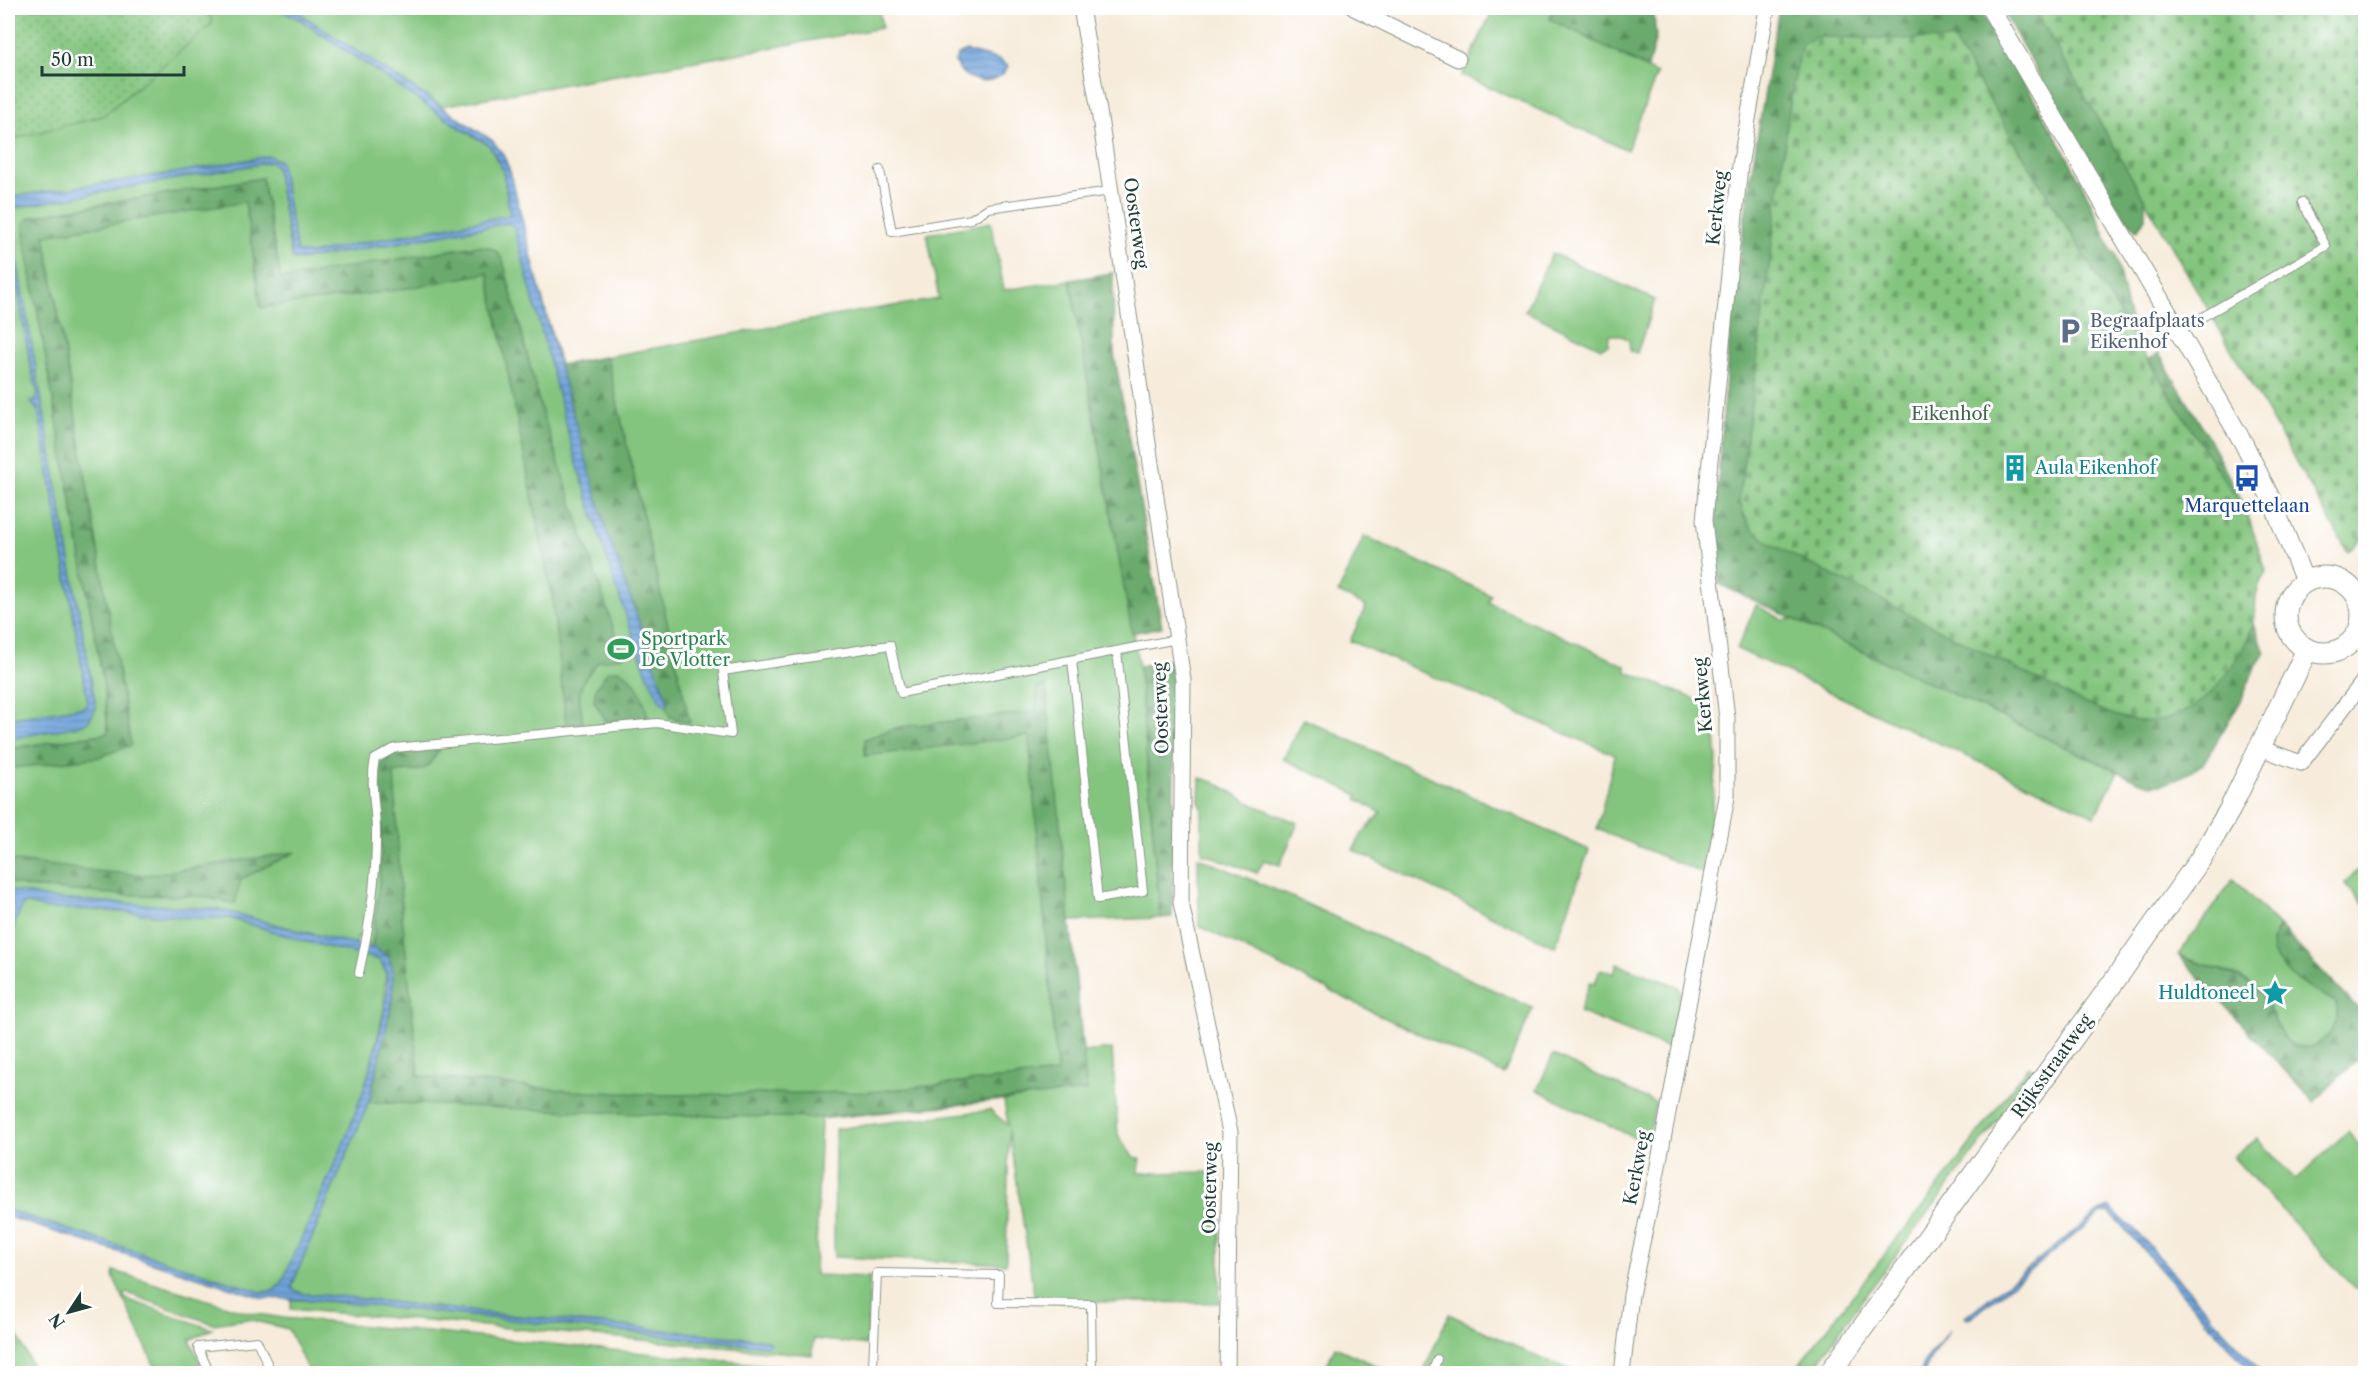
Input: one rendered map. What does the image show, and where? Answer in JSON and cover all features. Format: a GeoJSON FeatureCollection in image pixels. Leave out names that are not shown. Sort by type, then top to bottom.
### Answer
{"type":"FeatureCollection","features":[{"type":"Feature","properties":{"kind":"main road"},"geometry":{"type":"LineString","coordinates":[[2318,577],[2332,577],[2360,588],[2362,625],[2354,640],[2340,651],[2324,654],[2307,650],[2296,642],[2288,630],[2285,616],[2287,602],[2294,590],[2318,577]]}},
{"type":"Feature","properties":{"kind":"main road","name":"Rijksstraatweg"},"geometry":{"type":"LineString","coordinates":[[1829,1374],[2190,875],[2229,811],[2307,650]]}},
{"type":"Feature","properties":{"kind":"street","name":"Oosterweg"},"geometry":{"type":"LineString","coordinates":[[1081,8],[1111,190],[1183,680],[1181,903],[1230,1132],[1227,1374]]}},
{"type":"Feature","properties":{"kind":"street"},"geometry":{"type":"LineString","coordinates":[[1354,8],[1458,59]]}},
{"type":"Feature","properties":{"kind":"street","name":"Kerkweg"},"geometry":{"type":"LineString","coordinates":[[1622,1374],[1631,1295],[1655,1182],[1727,797],[1727,718],[1704,520],[1740,166],[1767,8]]}},
{"type":"Feature","properties":{"kind":"street"},"geometry":{"type":"LineString","coordinates":[[1990,8],[2176,332],[2244,444],[2272,501],[2305,582]]}},
{"type":"Feature","properties":{"kind":"street"},"geometry":{"type":"LineString","coordinates":[[2260,748],[2301,763],[2366,678]]}},
{"type":"Feature","properties":{"kind":"lane"},"geometry":{"type":"LineString","coordinates":[[880,170],[892,232],[971,219],[988,208],[1111,190]]}},
{"type":"Feature","properties":{"kind":"lane"},"geometry":{"type":"LineString","coordinates":[[2176,332],[2326,246],[2302,202]]}},
{"type":"Feature","properties":{"kind":"lane"},"geometry":{"type":"LineString","coordinates":[[359,973],[369,928],[376,838],[373,771],[375,759],[395,748],[657,723],[731,734],[723,671],[890,645],[901,693],[1177,639]]}},
{"type":"Feature","properties":{"kind":"lane"},"geometry":{"type":"LineString","coordinates":[[1072,660],[1098,898],[1143,891],[1117,651]]}},
{"type":"Feature","properties":{"kind":"lane"},"geometry":{"type":"LineString","coordinates":[[873,1366],[877,1273],[999,1275],[998,1303],[1091,1304],[1092,1374]]}},
{"type":"Feature","properties":{"kind":"lane"},"geometry":{"type":"LineString","coordinates":[[210,1374],[198,1347],[257,1341],[272,1374]]}},
{"type":"Feature","properties":{"kind":"lane"},"geometry":{"type":"LineString","coordinates":[[1432,1374],[1437,1359]]}},
{"type":"Feature","properties":{"kind":"green space"},"geometry":{"type":"Polygon","coordinates":[[[8,8],[209,8],[212,24],[103,116],[8,140],[8,8]]]}},
{"type":"Feature","properties":{"kind":"green space"},"geometry":{"type":"Polygon","coordinates":[[[91,8],[276,8],[299,19],[457,126],[489,145],[503,171],[510,215],[311,254],[296,252],[283,175],[269,156],[186,171],[10,197],[8,200],[8,100],[91,8]]]}},
{"type":"Feature","properties":{"kind":"green space"},"geometry":{"type":"Polygon","coordinates":[[[287,8],[879,8],[882,28],[442,106],[287,8]]]}},
{"type":"Feature","properties":{"kind":"green space"},"geometry":{"type":"Polygon","coordinates":[[[1494,8],[1553,8],[1551,19],[1657,74],[1627,150],[1462,75],[1494,8]]]}},
{"type":"Feature","properties":{"kind":"green space"},"geometry":{"type":"Polygon","coordinates":[[[1553,8],[1653,8],[1656,36],[1648,68],[1550,19],[1553,8]]]}},
{"type":"Feature","properties":{"kind":"green space"},"geometry":{"type":"Polygon","coordinates":[[[1779,8],[1979,8],[2068,158],[2099,220],[2111,251],[2115,253],[2128,313],[2139,346],[1953,40],[1792,89],[1739,499],[1744,517],[1773,545],[2084,703],[2121,717],[2141,721],[2182,713],[2233,665],[2254,623],[2265,653],[2255,668],[2241,701],[2203,764],[2186,775],[2159,784],[2150,785],[2138,781],[1719,584],[1714,533],[1730,326],[1750,180],[1779,8]]]}},
{"type":"Feature","properties":{"kind":"green space"},"geometry":{"type":"Polygon","coordinates":[[[2001,8],[2034,8],[2145,200],[2145,218],[2137,231],[2122,213],[2070,129],[2001,8]]]}},
{"type":"Feature","properties":{"kind":"green space"},"geometry":{"type":"Polygon","coordinates":[[[2034,8],[2365,8],[2366,535],[2348,552],[2034,8]]]}},
{"type":"Feature","properties":{"kind":"green space","name":"Eikenhof"},"geometry":{"type":"Polygon","coordinates":[[[1817,37],[1953,40],[2139,346],[2249,519],[2266,571],[2257,594],[2253,625],[2236,661],[2225,677],[2212,692],[2180,714],[2141,721],[2127,719],[2084,703],[1773,545],[1754,531],[1747,521],[1739,499],[1792,89],[1802,44],[1817,37]]]}},
{"type":"Feature","properties":{"kind":"green space","name":"Sportpark De Vlotter"},"geometry":{"type":"Polygon","coordinates":[[[271,162],[276,167],[291,255],[300,260],[509,223],[514,227],[518,240],[527,241],[560,365],[939,299],[927,234],[991,222],[1004,290],[1070,280],[1139,666],[1160,918],[1070,921],[1083,1052],[1112,1049],[1118,1135],[1133,1157],[1140,1158],[1139,1173],[1220,1172],[1220,1303],[1035,1301],[1009,1130],[1006,1264],[834,1257],[835,1129],[990,1110],[1008,1125],[1004,1101],[1013,1099],[821,1119],[815,1275],[870,1277],[867,1345],[814,1339],[812,1355],[291,1309],[291,1300],[316,1300],[768,1346],[766,1340],[303,1294],[292,1289],[369,1102],[386,1031],[389,957],[358,936],[356,945],[217,909],[53,899],[8,890],[8,882],[28,887],[125,895],[202,896],[234,904],[238,890],[8,868],[8,757],[120,740],[32,226],[253,186],[280,286],[491,247],[475,246],[281,279],[261,178],[55,212],[30,218],[24,223],[24,235],[104,687],[108,733],[8,749],[8,739],[78,726],[96,707],[10,222],[10,211],[14,208],[271,162]]]}},
{"type":"Feature","properties":{"kind":"green space"},"geometry":{"type":"Polygon","coordinates":[[[262,178],[281,279],[475,246],[489,247],[498,253],[503,261],[542,412],[623,657],[599,661],[592,669],[581,689],[580,703],[583,723],[566,724],[552,597],[488,273],[397,290],[261,308],[245,202],[45,235],[131,745],[100,757],[8,769],[8,749],[108,733],[104,687],[24,235],[24,223],[30,218],[55,212],[262,178]]]}},
{"type":"Feature","properties":{"kind":"green space"},"geometry":{"type":"Polygon","coordinates":[[[8,232],[31,368],[38,394],[36,401],[31,402],[39,413],[88,703],[84,707],[8,719],[8,232]]]}},
{"type":"Feature","properties":{"kind":"green space"},"geometry":{"type":"Polygon","coordinates":[[[1552,253],[1655,300],[1637,353],[1630,351],[1629,340],[1620,335],[1609,335],[1608,345],[1601,348],[1525,311],[1552,253]]]}},
{"type":"Feature","properties":{"kind":"green space"},"geometry":{"type":"Polygon","coordinates":[[[1113,273],[1114,353],[1162,627],[1132,633],[1070,280],[1113,273]]]}},
{"type":"Feature","properties":{"kind":"green space"},"geometry":{"type":"Polygon","coordinates":[[[2159,354],[2207,435],[2245,507],[2249,520],[2148,360],[2159,354]]]}},
{"type":"Feature","properties":{"kind":"green space"},"geometry":{"type":"Polygon","coordinates":[[[607,357],[690,723],[670,717],[666,706],[668,702],[609,539],[559,365],[607,357]]]}},
{"type":"Feature","properties":{"kind":"green space"},"geometry":{"type":"Polygon","coordinates":[[[1364,536],[1491,595],[1488,602],[1626,666],[1627,672],[1713,706],[1717,761],[1702,873],[1597,829],[1615,755],[1350,641],[1366,606],[1338,593],[1364,536]]]}},
{"type":"Feature","properties":{"kind":"green space"},"geometry":{"type":"Polygon","coordinates":[[[1756,605],[1783,620],[1793,619],[2118,772],[2095,816],[1737,649],[1756,605]]]}},
{"type":"Feature","properties":{"kind":"green space"},"geometry":{"type":"Polygon","coordinates":[[[1169,660],[1175,692],[1172,917],[1160,918],[1139,666],[1169,660]]]}},
{"type":"Feature","properties":{"kind":"green space"},"geometry":{"type":"Polygon","coordinates":[[[618,670],[631,678],[639,690],[648,718],[606,721],[594,701],[596,688],[608,671],[618,670]]]}},
{"type":"Feature","properties":{"kind":"green space"},"geometry":{"type":"Polygon","coordinates":[[[1046,685],[1087,1091],[821,1118],[664,1115],[369,1102],[392,1002],[389,957],[372,947],[381,849],[378,772],[386,760],[400,752],[440,748],[422,770],[394,773],[402,915],[419,1076],[573,1091],[668,1095],[868,1092],[1057,1073],[1029,736],[865,756],[865,739],[899,727],[1036,710],[1037,687],[1046,685]]]}},
{"type":"Feature","properties":{"kind":"green space"},"geometry":{"type":"Polygon","coordinates":[[[1304,719],[1589,850],[1555,947],[1353,850],[1362,834],[1381,813],[1357,799],[1358,795],[1283,759],[1304,719]]]}},
{"type":"Feature","properties":{"kind":"green space"},"geometry":{"type":"Polygon","coordinates":[[[1200,778],[1214,782],[1252,804],[1298,823],[1280,865],[1264,860],[1257,873],[1202,853],[1200,778]]]}},
{"type":"Feature","properties":{"kind":"green space"},"geometry":{"type":"Polygon","coordinates":[[[296,852],[241,879],[235,904],[202,896],[125,895],[28,887],[8,882],[8,860],[146,875],[296,852]]]}},
{"type":"Feature","properties":{"kind":"green space"},"geometry":{"type":"Polygon","coordinates":[[[1198,857],[1287,895],[1533,1008],[1504,1074],[1199,926],[1198,857]]]}},
{"type":"Feature","properties":{"kind":"green space"},"geometry":{"type":"Polygon","coordinates":[[[2365,864],[2365,906],[2344,883],[2365,864]]]}},
{"type":"Feature","properties":{"kind":"green space"},"geometry":{"type":"Polygon","coordinates":[[[2233,879],[2279,926],[2272,942],[2320,992],[2336,1003],[2336,1023],[2326,1038],[2315,1046],[2297,1047],[2287,1041],[2263,996],[2250,983],[2231,973],[2178,955],[2233,879]]]}},
{"type":"Feature","properties":{"kind":"green space"},"geometry":{"type":"Polygon","coordinates":[[[24,903],[48,909],[229,918],[307,942],[380,960],[386,973],[384,1010],[365,1089],[344,1143],[281,1284],[273,1291],[261,1292],[8,1210],[8,950],[16,919],[24,903]]]}},
{"type":"Feature","properties":{"kind":"green space"},"geometry":{"type":"Polygon","coordinates":[[[2279,926],[2365,1016],[2365,1052],[2314,1102],[2178,955],[2234,975],[2251,984],[2264,998],[2286,1040],[2297,1047],[2315,1046],[2326,1038],[2336,1023],[2336,1003],[2296,979],[2279,964],[2272,943],[2279,926]]]}},
{"type":"Feature","properties":{"kind":"green space"},"geometry":{"type":"Polygon","coordinates":[[[1617,964],[1677,986],[1681,991],[1669,1048],[1579,1012],[1590,982],[1595,984],[1599,971],[1602,969],[1614,974],[1617,964]]]}},
{"type":"Feature","properties":{"kind":"green space"},"geometry":{"type":"Polygon","coordinates":[[[1553,1055],[1656,1103],[1647,1144],[1537,1090],[1553,1055]]]}},
{"type":"Feature","properties":{"kind":"green space"},"geometry":{"type":"Polygon","coordinates":[[[2028,1066],[2035,1071],[1845,1323],[1812,1373],[1792,1373],[1951,1170],[2028,1066]]]}},
{"type":"Feature","properties":{"kind":"green space"},"geometry":{"type":"Polygon","coordinates":[[[2348,1131],[2365,1153],[2365,1281],[2356,1290],[2233,1157],[2257,1139],[2296,1180],[2348,1131]]]}},
{"type":"Feature","properties":{"kind":"green space"},"geometry":{"type":"Polygon","coordinates":[[[114,1271],[246,1312],[283,1318],[799,1368],[799,1373],[309,1373],[288,1329],[247,1319],[213,1324],[127,1293],[124,1295],[126,1299],[212,1329],[190,1340],[205,1373],[158,1373],[113,1277],[114,1271]]]}},
{"type":"Feature","properties":{"kind":"green space"},"geometry":{"type":"Polygon","coordinates":[[[8,1314],[35,1373],[8,1373],[8,1314]]]}},
{"type":"Feature","properties":{"kind":"green space"},"geometry":{"type":"Polygon","coordinates":[[[1449,1314],[1537,1357],[1579,1373],[1422,1374],[1449,1314]]]}},
{"type":"Feature","properties":{"kind":"green space"},"geometry":{"type":"Polygon","coordinates":[[[1335,1347],[1393,1373],[1323,1373],[1335,1347]]]}},
{"type":"Feature","properties":{"kind":"water"},"geometry":{"type":"Polygon","coordinates":[[[276,8],[287,8],[299,13],[492,140],[503,154],[510,171],[559,365],[609,539],[668,702],[666,706],[660,701],[647,674],[615,585],[573,451],[514,227],[508,223],[293,260],[276,168],[271,162],[14,208],[10,211],[10,222],[96,708],[88,722],[78,726],[8,739],[8,719],[84,707],[88,702],[39,413],[36,406],[30,402],[36,401],[38,394],[31,368],[8,232],[8,200],[10,197],[186,171],[269,156],[280,161],[297,252],[311,254],[510,215],[503,171],[489,145],[457,126],[299,19],[276,8]]]}},
{"type":"Feature","properties":{"kind":"water"},"geometry":{"type":"Polygon","coordinates":[[[966,51],[1000,60],[1008,66],[996,78],[972,79],[959,69],[955,62],[958,55],[966,51]]]}},
{"type":"Feature","properties":{"kind":"water"},"geometry":{"type":"Polygon","coordinates":[[[8,890],[53,899],[217,909],[310,934],[372,947],[389,957],[393,972],[392,1002],[369,1102],[292,1289],[303,1294],[766,1340],[771,1343],[763,1346],[316,1300],[263,1298],[8,1217],[8,1210],[261,1292],[273,1291],[281,1284],[350,1126],[381,1027],[387,986],[386,972],[380,960],[307,942],[229,918],[48,909],[24,903],[16,919],[8,950],[8,927],[13,909],[8,899],[8,890]]]}},
{"type":"Feature","properties":{"kind":"water"},"geometry":{"type":"Polygon","coordinates":[[[2109,1207],[2139,1234],[2262,1373],[2252,1373],[2108,1212],[2102,1213],[1971,1318],[1965,1317],[2100,1211],[2109,1207]]]}},
{"type":"Feature","properties":{"kind":"water"},"geometry":{"type":"Polygon","coordinates":[[[1950,1330],[1932,1356],[1924,1373],[1920,1373],[1927,1358],[1950,1330]]]}},
{"type":"Feature","properties":{"kind":"place","name":"Begraafplaats Eikenhof"},"geometry":{"type":"Point","coordinates":[2070,331]}},
{"type":"Feature","properties":{"kind":"place","name":"Aula Eikenhof"},"geometry":{"type":"Point","coordinates":[2015,468]}},
{"type":"Feature","properties":{"kind":"place","name":"Marquettelaan"},"geometry":{"type":"Point","coordinates":[2247,478]}},
{"type":"Feature","properties":{"kind":"place","name":"Sportpark De Vlotter"},"geometry":{"type":"Point","coordinates":[621,649]}},
{"type":"Feature","properties":{"kind":"place","name":"Huldtoneel"},"geometry":{"type":"Point","coordinates":[2275,993]}}]}
